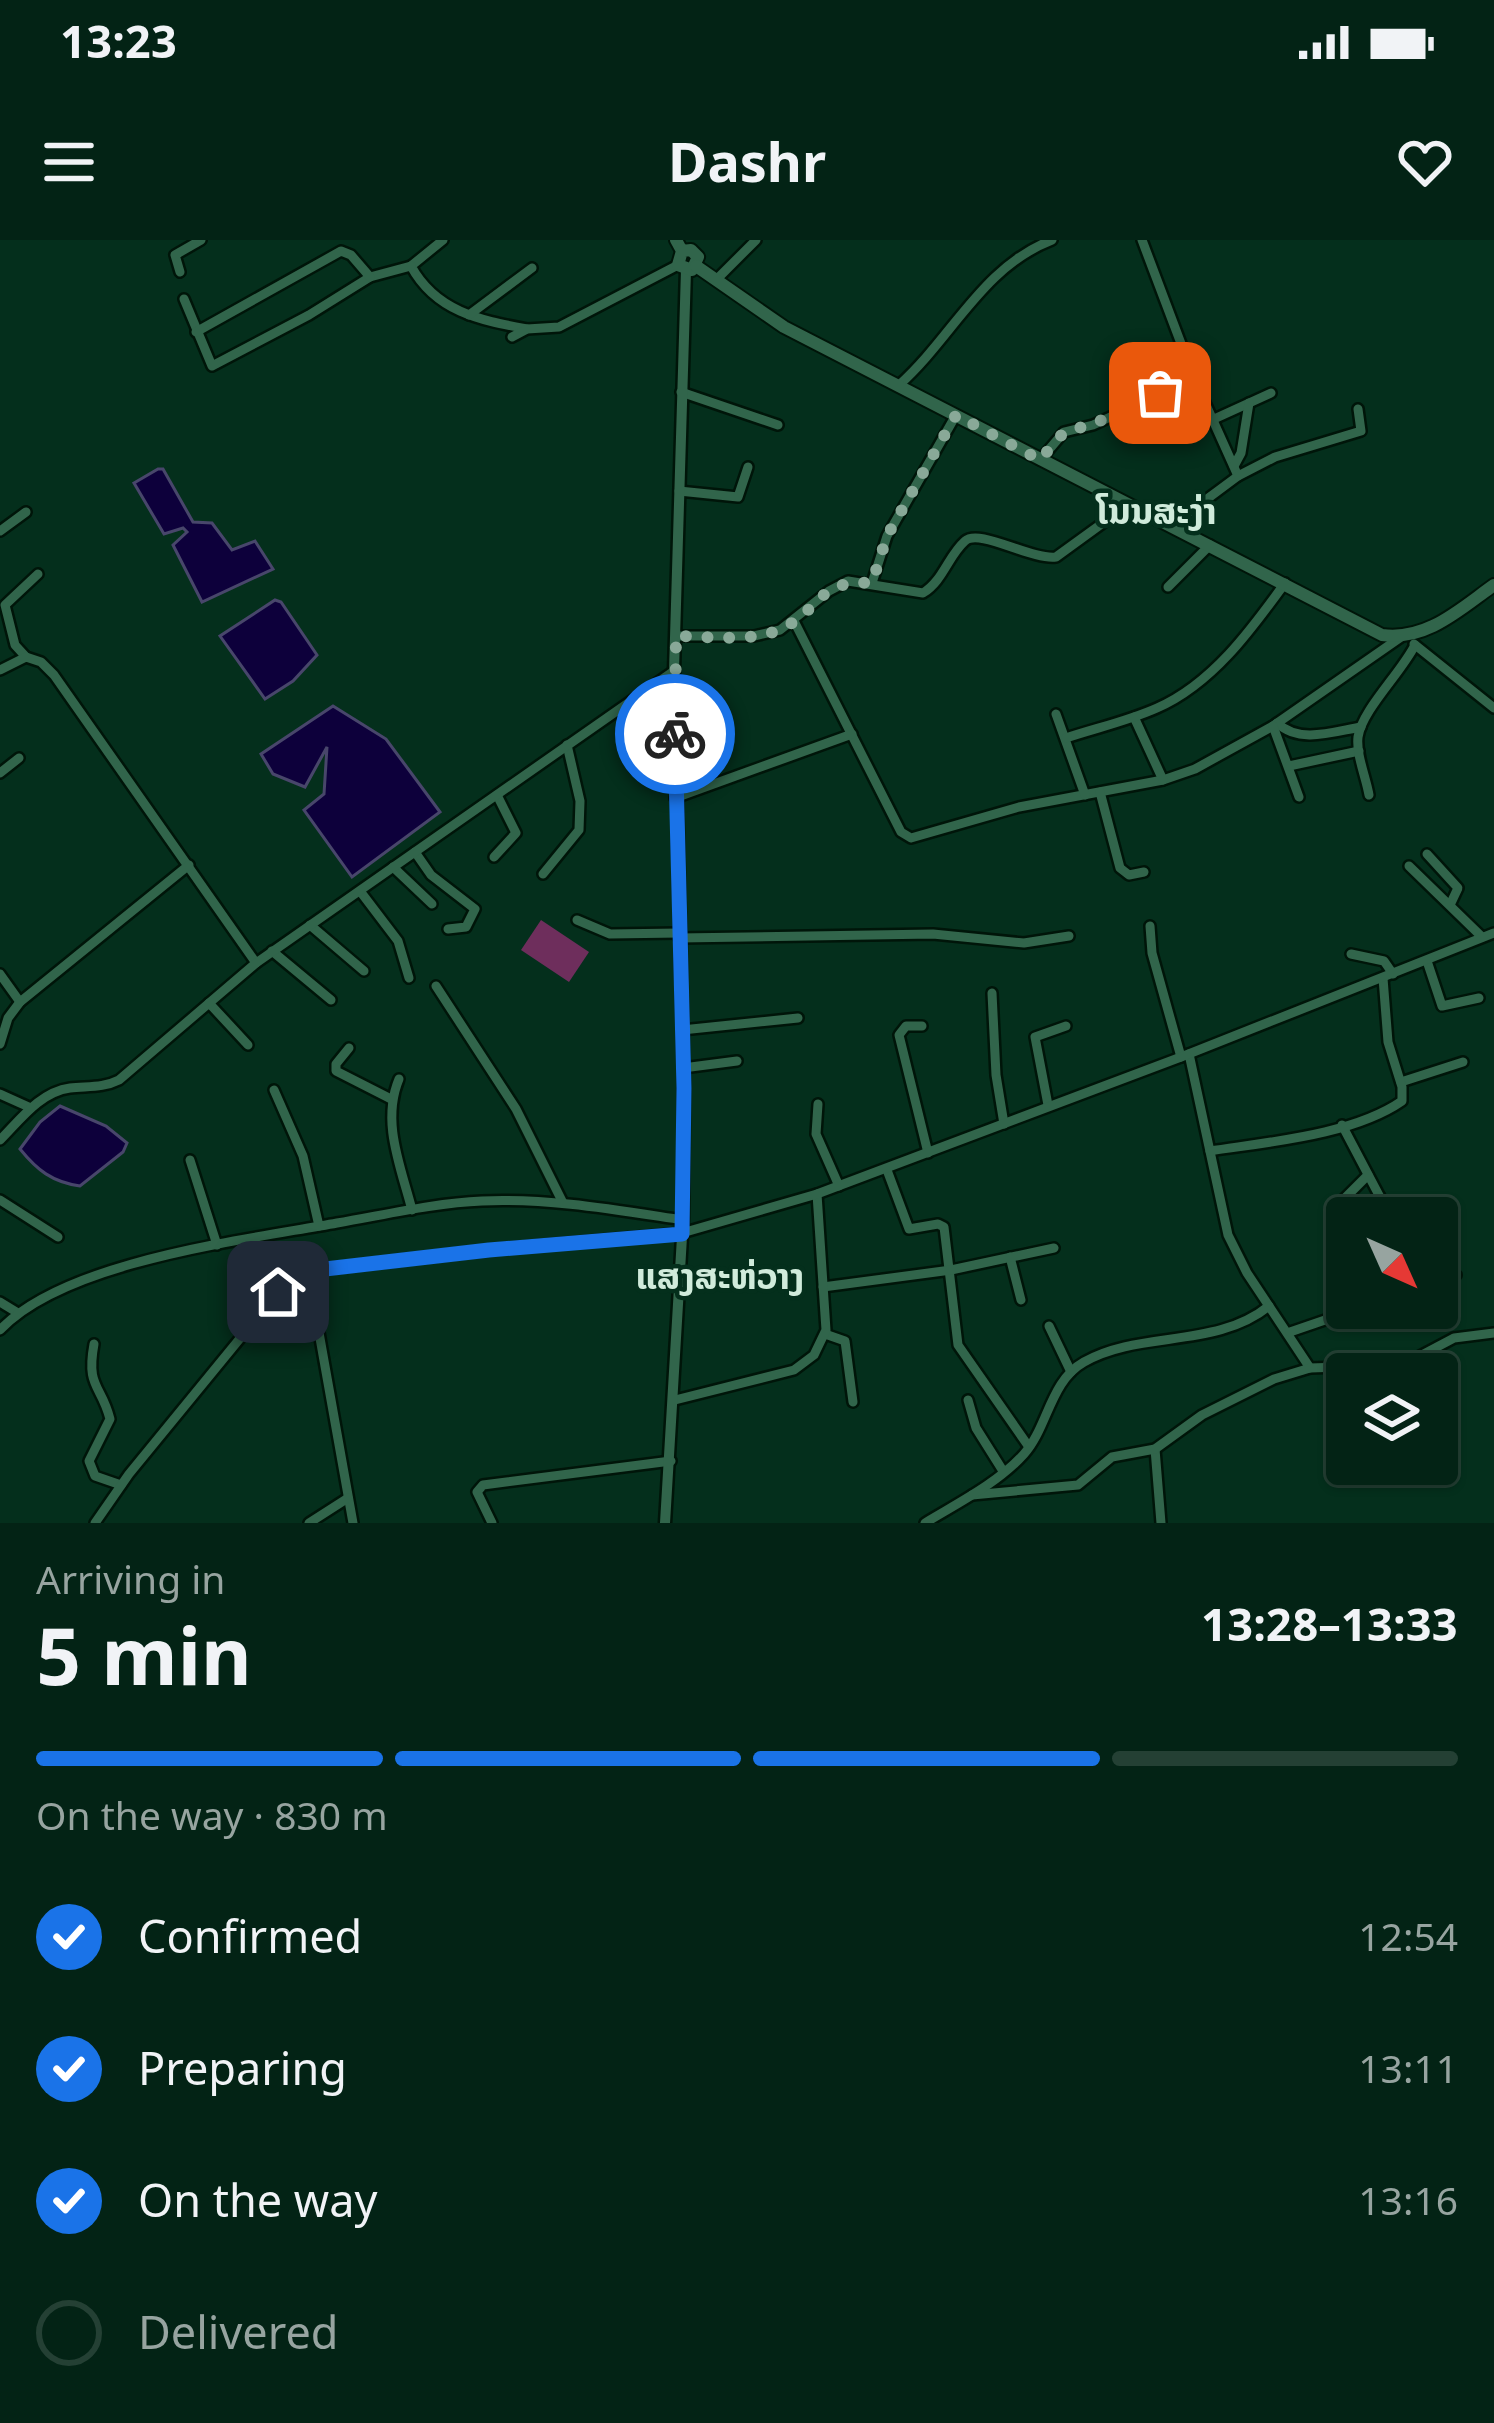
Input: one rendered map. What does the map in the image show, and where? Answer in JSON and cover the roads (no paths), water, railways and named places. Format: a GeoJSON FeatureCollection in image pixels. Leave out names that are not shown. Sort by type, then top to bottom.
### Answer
{"type":"FeatureCollection","features":[{"type":"Feature","properties":{"kind":"main road"},"geometry":{"type":"LineString","coordinates":[[684,258],[784,327],[1382,635],[1408,639],[1436,626],[1494,585]]}},
{"type":"Feature","properties":{"kind":"street"},"geometry":{"type":"LineString","coordinates":[[180,272],[175,255],[201,240]]}},
{"type":"Feature","properties":{"kind":"street"},"geometry":{"type":"LineString","coordinates":[[184,299],[208,363],[214,365],[370,277],[411,266],[443,240]]}},
{"type":"Feature","properties":{"kind":"street"},"geometry":{"type":"LineString","coordinates":[[716,280],[756,240]]}},
{"type":"Feature","properties":{"kind":"street"},"geometry":{"type":"LineString","coordinates":[[899,386],[1016,257],[1034,243],[1052,240]]}},
{"type":"Feature","properties":{"kind":"street"},"geometry":{"type":"LineString","coordinates":[[1142,240],[1194,378],[1236,471]]}},
{"type":"Feature","properties":{"kind":"street"},"geometry":{"type":"LineString","coordinates":[[196,332],[341,251],[370,277]]}},
{"type":"Feature","properties":{"kind":"street"},"geometry":{"type":"LineString","coordinates":[[411,266],[427,291],[468,315],[527,329],[560,327],[684,258]]}},
{"type":"Feature","properties":{"kind":"street"},"geometry":{"type":"LineString","coordinates":[[665,1523],[683,1220],[674,670],[684,258]]}},
{"type":"Feature","properties":{"kind":"street"},"geometry":{"type":"LineString","coordinates":[[468,315],[532,268]]}},
{"type":"Feature","properties":{"kind":"street"},"geometry":{"type":"LineString","coordinates":[[512,338],[527,329]]}},
{"type":"Feature","properties":{"kind":"street"},"geometry":{"type":"LineString","coordinates":[[1040,460],[1064,432],[1093,424],[1194,378]]}},
{"type":"Feature","properties":{"kind":"street"},"geometry":{"type":"LineString","coordinates":[[681,392],[778,424]]}},
{"type":"Feature","properties":{"kind":"street"},"geometry":{"type":"LineString","coordinates":[[1214,419],[1270,394]]}},
{"type":"Feature","properties":{"kind":"street"},"geometry":{"type":"LineString","coordinates":[[1236,471],[1250,403]]}},
{"type":"Feature","properties":{"kind":"street"},"geometry":{"type":"LineString","coordinates":[[1172,525],[1236,471],[1361,431],[1358,409]]}},
{"type":"Feature","properties":{"kind":"street"},"geometry":{"type":"LineString","coordinates":[[872,583],[887,536],[956,415]]}},
{"type":"Feature","properties":{"kind":"street"},"geometry":{"type":"LineString","coordinates":[[679,491],[738,497],[748,467]]}},
{"type":"Feature","properties":{"kind":"street"},"geometry":{"type":"LineString","coordinates":[[676,636],[754,636],[780,630],[848,581],[923,593],[973,536],[985,536],[1028,554],[1056,557],[1129,503]]}},
{"type":"Feature","properties":{"kind":"street"},"geometry":{"type":"LineString","coordinates":[[0,531],[26,512]]}},
{"type":"Feature","properties":{"kind":"street"},"geometry":{"type":"LineString","coordinates":[[1168,587],[1210,545]]}},
{"type":"Feature","properties":{"kind":"street"},"geometry":{"type":"LineString","coordinates":[[38,574],[5,605],[15,645],[54,675],[256,963]]}},
{"type":"Feature","properties":{"kind":"street"},"geometry":{"type":"LineString","coordinates":[[1066,738],[1160,707],[1208,674],[1257,622],[1285,583]]}},
{"type":"Feature","properties":{"kind":"street"},"geometry":{"type":"LineString","coordinates":[[794,621],[901,832],[910,838],[1019,807],[1195,770],[1408,639]]}},
{"type":"Feature","properties":{"kind":"street"},"geometry":{"type":"LineString","coordinates":[[1408,639],[1494,708]]}},
{"type":"Feature","properties":{"kind":"street"},"geometry":{"type":"LineString","coordinates":[[1369,795],[1359,752],[1360,727],[1405,666],[1408,639]]}},
{"type":"Feature","properties":{"kind":"street"},"geometry":{"type":"LineString","coordinates":[[0,670],[26,657]]}},
{"type":"Feature","properties":{"kind":"street"},"geometry":{"type":"LineString","coordinates":[[0,1140],[31,1108],[65,1088],[119,1080],[272,951],[674,670]]}},
{"type":"Feature","properties":{"kind":"street"},"geometry":{"type":"LineString","coordinates":[[1056,714],[1085,795]]}},
{"type":"Feature","properties":{"kind":"street"},"geometry":{"type":"LineString","coordinates":[[1134,716],[1163,780]]}},
{"type":"Feature","properties":{"kind":"street"},"geometry":{"type":"LineString","coordinates":[[1275,724],[1300,736],[1360,727]]}},
{"type":"Feature","properties":{"kind":"street"},"geometry":{"type":"LineString","coordinates":[[1275,724],[1299,797]]}},
{"type":"Feature","properties":{"kind":"street"},"geometry":{"type":"LineString","coordinates":[[675,797],[852,734]]}},
{"type":"Feature","properties":{"kind":"street"},"geometry":{"type":"LineString","coordinates":[[543,874],[579,830],[580,801],[567,746]]}},
{"type":"Feature","properties":{"kind":"street"},"geometry":{"type":"LineString","coordinates":[[1289,766],[1359,752]]}},
{"type":"Feature","properties":{"kind":"street"},"geometry":{"type":"LineString","coordinates":[[0,772],[20,758]]}},
{"type":"Feature","properties":{"kind":"street"},"geometry":{"type":"LineString","coordinates":[[1100,792],[1120,868],[1129,875],[1144,872]]}},
{"type":"Feature","properties":{"kind":"street"},"geometry":{"type":"LineString","coordinates":[[494,857],[516,833],[496,795]]}},
{"type":"Feature","properties":{"kind":"street"},"geometry":{"type":"LineString","coordinates":[[415,852],[430,875],[475,909],[466,927],[448,929]]}},
{"type":"Feature","properties":{"kind":"street"},"geometry":{"type":"LineString","coordinates":[[1427,854],[1458,888],[1450,905]]}},
{"type":"Feature","properties":{"kind":"street"},"geometry":{"type":"LineString","coordinates":[[0,1043],[8,1018],[20,1002],[189,865]]}},
{"type":"Feature","properties":{"kind":"street"},"geometry":{"type":"LineString","coordinates":[[1409,866],[1482,937]]}},
{"type":"Feature","properties":{"kind":"street"},"geometry":{"type":"LineString","coordinates":[[393,867],[432,904]]}},
{"type":"Feature","properties":{"kind":"street"},"geometry":{"type":"LineString","coordinates":[[360,890],[398,940],[410,978]]}},
{"type":"Feature","properties":{"kind":"street"},"geometry":{"type":"LineString","coordinates":[[577,920],[610,934],[933,934],[1024,943],[1069,936]]}},
{"type":"Feature","properties":{"kind":"street"},"geometry":{"type":"LineString","coordinates":[[310,925],[364,971]]}},
{"type":"Feature","properties":{"kind":"street"},"geometry":{"type":"LineString","coordinates":[[1150,926],[1152,953],[1185,1056],[1228,1235],[1310,1368]]}},
{"type":"Feature","properties":{"kind":"street"},"geometry":{"type":"LineString","coordinates":[[95,1523],[278,1292],[308,1271],[682,1234],[887,1170],[1494,933]]}},
{"type":"Feature","properties":{"kind":"street"},"geometry":{"type":"LineString","coordinates":[[272,951],[331,1000]]}},
{"type":"Feature","properties":{"kind":"street"},"geometry":{"type":"LineString","coordinates":[[1210,1151],[1295,1138],[1402,1101],[1388,1042],[1388,962],[1351,953]]}},
{"type":"Feature","properties":{"kind":"street"},"geometry":{"type":"LineString","coordinates":[[1427,961],[1442,1006],[1479,998]]}},
{"type":"Feature","properties":{"kind":"street"},"geometry":{"type":"LineString","coordinates":[[0,974],[20,1002]]}},
{"type":"Feature","properties":{"kind":"street"},"geometry":{"type":"LineString","coordinates":[[436,986],[516,1109],[563,1203]]}},
{"type":"Feature","properties":{"kind":"street"},"geometry":{"type":"LineString","coordinates":[[992,993],[1004,1124]]}},
{"type":"Feature","properties":{"kind":"street"},"geometry":{"type":"LineString","coordinates":[[208,1004],[248,1045]]}},
{"type":"Feature","properties":{"kind":"street"},"geometry":{"type":"LineString","coordinates":[[682,1030],[798,1018]]}},
{"type":"Feature","properties":{"kind":"street"},"geometry":{"type":"LineString","coordinates":[[922,1026],[906,1026],[899,1035],[928,1153]]}},
{"type":"Feature","properties":{"kind":"street"},"geometry":{"type":"LineString","coordinates":[[1048,1105],[1035,1036],[1066,1026]]}},
{"type":"Feature","properties":{"kind":"street"},"geometry":{"type":"LineString","coordinates":[[349,1048],[336,1071],[391,1099]]}},
{"type":"Feature","properties":{"kind":"street"},"geometry":{"type":"LineString","coordinates":[[683,1068],[737,1061]]}},
{"type":"Feature","properties":{"kind":"street"},"geometry":{"type":"LineString","coordinates":[[1401,1082],[1462,1062]]}},
{"type":"Feature","properties":{"kind":"street"},"geometry":{"type":"LineString","coordinates":[[399,1079],[391,1099],[390,1122],[412,1210]]}},
{"type":"Feature","properties":{"kind":"street"},"geometry":{"type":"LineString","coordinates":[[274,1090],[303,1156],[319,1226]]}},
{"type":"Feature","properties":{"kind":"street"},"geometry":{"type":"LineString","coordinates":[[0,1094],[31,1108]]}},
{"type":"Feature","properties":{"kind":"street"},"geometry":{"type":"LineString","coordinates":[[818,1104],[816,1134],[839,1186]]}},
{"type":"Feature","properties":{"kind":"street"},"geometry":{"type":"LineString","coordinates":[[1342,1125],[1380,1197]]}},
{"type":"Feature","properties":{"kind":"street"},"geometry":{"type":"LineString","coordinates":[[190,1160],[217,1245]]}},
{"type":"Feature","properties":{"kind":"street"},"geometry":{"type":"LineString","coordinates":[[887,1170],[909,1229],[944,1227],[958,1345],[1029,1447]]}},
{"type":"Feature","properties":{"kind":"street"},"geometry":{"type":"LineString","coordinates":[[1346,1197],[1368,1175]]}},
{"type":"Feature","properties":{"kind":"street"},"geometry":{"type":"LineString","coordinates":[[675,1400],[794,1370],[814,1355],[825,1334],[817,1194]]}},
{"type":"Feature","properties":{"kind":"street"},"geometry":{"type":"LineString","coordinates":[[0,1200],[58,1237]]}},
{"type":"Feature","properties":{"kind":"street"},"geometry":{"type":"LineString","coordinates":[[0,1330],[18,1313],[96,1276],[217,1245],[412,1210],[480,1201],[563,1203],[683,1220]]}},
{"type":"Feature","properties":{"kind":"street"},"geometry":{"type":"LineString","coordinates":[[823,1287],[951,1270],[1054,1248]]}},
{"type":"Feature","properties":{"kind":"street"},"geometry":{"type":"LineString","coordinates":[[1010,1257],[1021,1300]]}},
{"type":"Feature","properties":{"kind":"street"},"geometry":{"type":"LineString","coordinates":[[308,1271],[353,1523]]}},
{"type":"Feature","properties":{"kind":"street"},"geometry":{"type":"LineString","coordinates":[[0,1302],[18,1313]]}},
{"type":"Feature","properties":{"kind":"street"},"geometry":{"type":"LineString","coordinates":[[925,1523],[972,1495],[1029,1447],[1047,1408],[1084,1361],[1192,1339],[1269,1306]]}},
{"type":"Feature","properties":{"kind":"street"},"geometry":{"type":"LineString","coordinates":[[1290,1332],[1326,1320]]}},
{"type":"Feature","properties":{"kind":"street"},"geometry":{"type":"LineString","coordinates":[[1049,1327],[1071,1372]]}},
{"type":"Feature","properties":{"kind":"street"},"geometry":{"type":"LineString","coordinates":[[972,1495],[1078,1485],[1112,1457],[1155,1449],[1202,1414],[1274,1378],[1310,1368],[1403,1365],[1454,1338],[1494,1333]]}},
{"type":"Feature","properties":{"kind":"street"},"geometry":{"type":"LineString","coordinates":[[825,1334],[845,1341],[853,1402]]}},
{"type":"Feature","properties":{"kind":"street"},"geometry":{"type":"LineString","coordinates":[[94,1344],[91,1382],[110,1419],[88,1461],[95,1476],[121,1485]]}},
{"type":"Feature","properties":{"kind":"street"},"geometry":{"type":"LineString","coordinates":[[968,1400],[976,1428],[1003,1471]]}},
{"type":"Feature","properties":{"kind":"street"},"geometry":{"type":"LineString","coordinates":[[1155,1449],[1161,1523]]}},
{"type":"Feature","properties":{"kind":"street"},"geometry":{"type":"LineString","coordinates":[[492,1523],[478,1498],[483,1485],[671,1461]]}},
{"type":"Feature","properties":{"kind":"street"},"geometry":{"type":"LineString","coordinates":[[309,1523],[348,1498]]}},
{"type":"Feature","properties":{"kind":"district","name":"ໂນນສະງ່າ"},"geometry":{"type":"Point","coordinates":[1156,511]}},
{"type":"Feature","properties":{"kind":"district","name":"ແສງສະຫ່ວາງ"},"geometry":{"type":"Point","coordinates":[720,1276]}}]}
